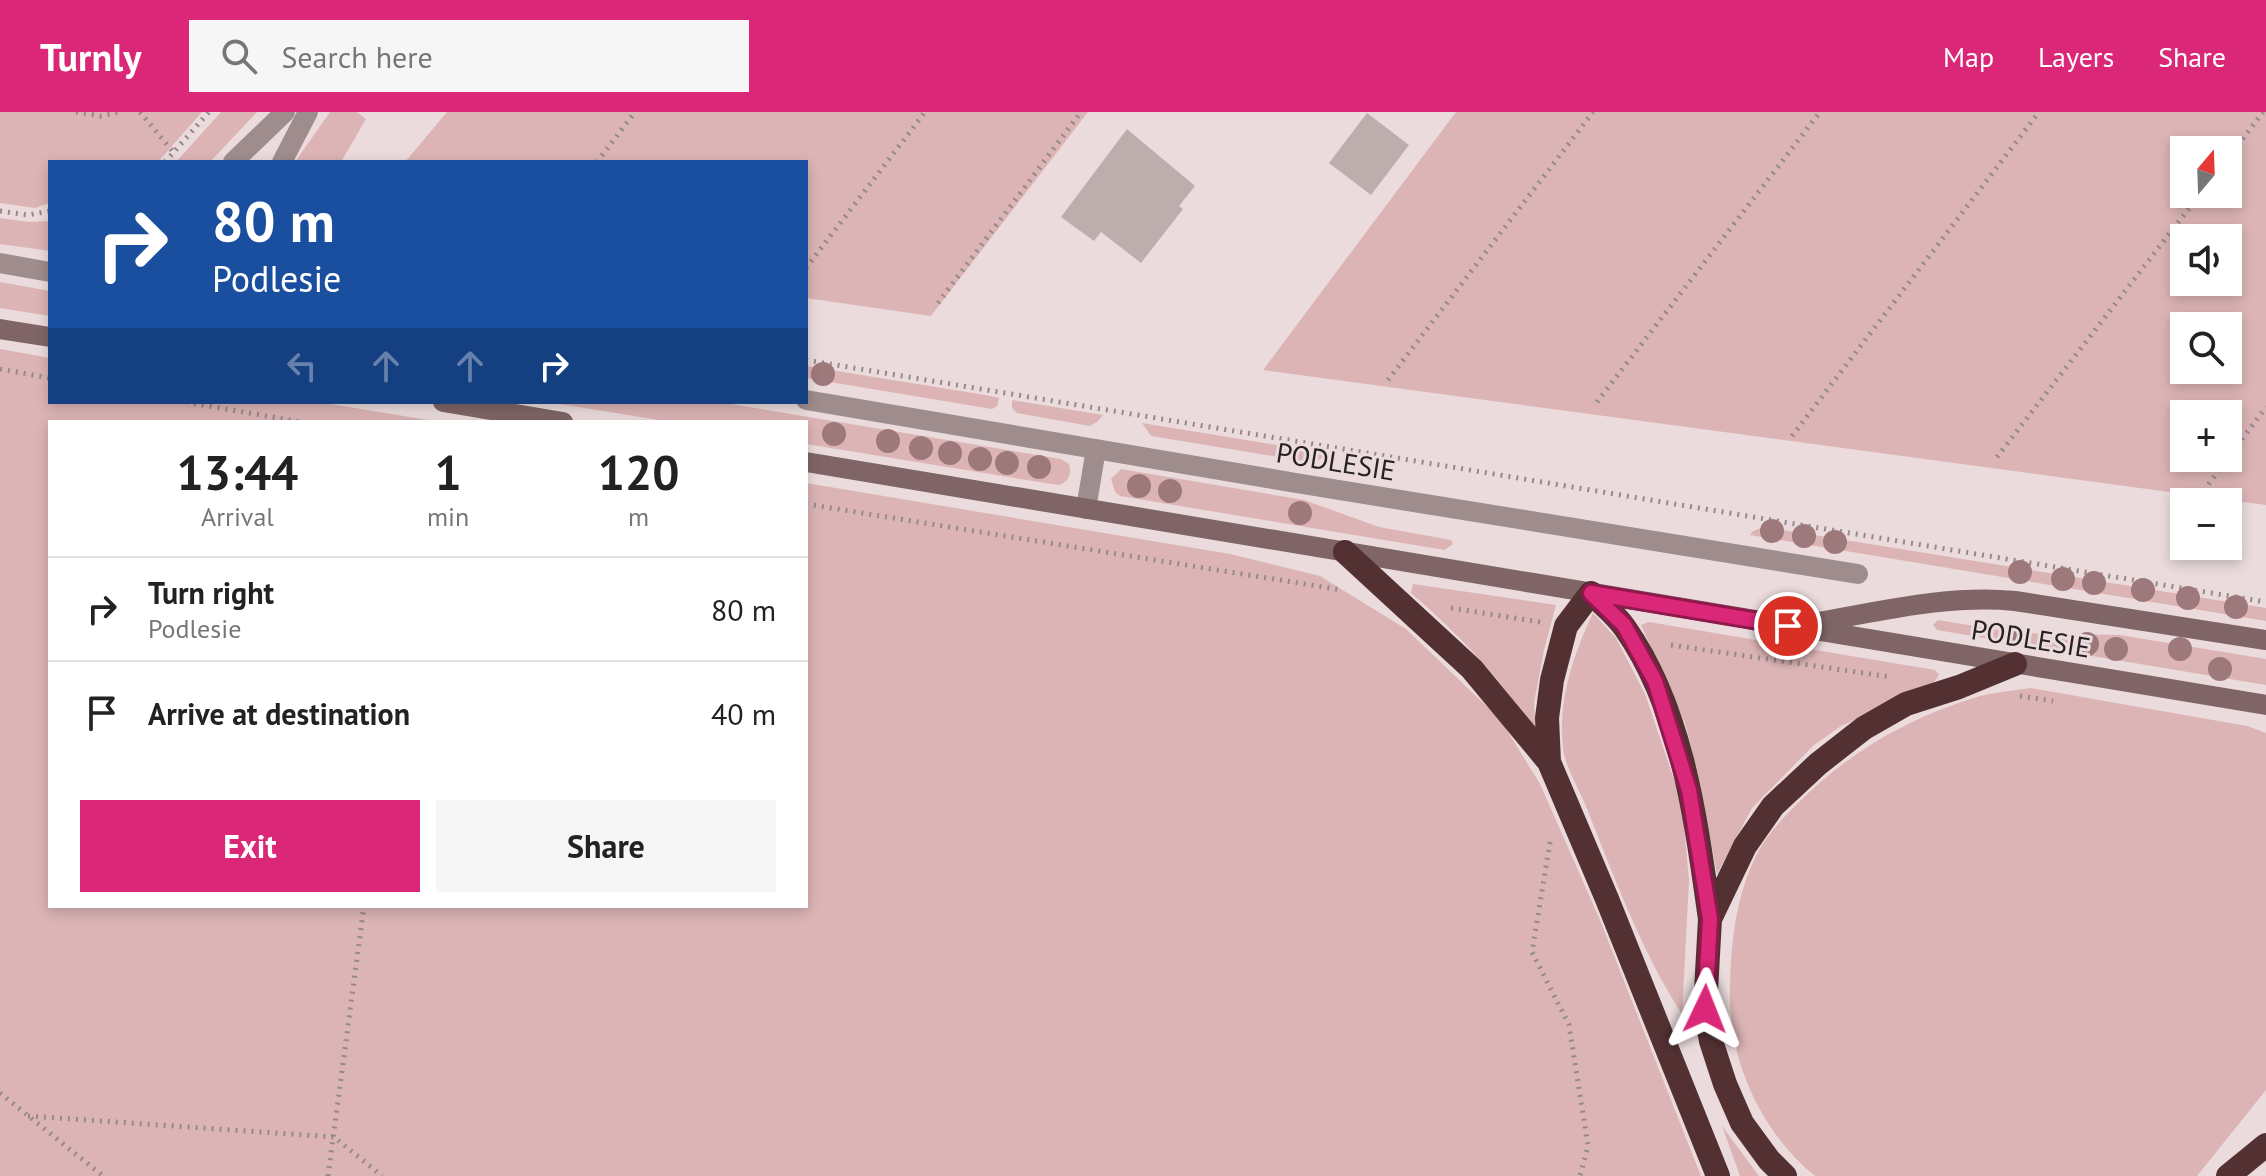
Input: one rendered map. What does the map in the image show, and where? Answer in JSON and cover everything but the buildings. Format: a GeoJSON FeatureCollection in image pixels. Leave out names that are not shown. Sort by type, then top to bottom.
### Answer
{"type":"FeatureCollection","features":[{"type":"Feature","properties":{"kind":"highway"},"geometry":{"type":"LineString","coordinates":[[1345,552],[1472,669],[1549,762],[1718,1176]]}},
{"type":"Feature","properties":{"kind":"highway"},"geometry":{"type":"LineString","coordinates":[[1549,762],[1547,718],[1552,680],[1566,626],[1591,593],[1624,625],[1655,681],[1689,790],[1710,919],[1705,1009],[1711,1041],[1742,1123],[1785,1176]]}},
{"type":"Feature","properties":{"kind":"highway"},"geometry":{"type":"LineString","coordinates":[[1710,919],[1745,846],[1773,806],[1818,764],[1864,728],[1906,704],[2015,664]]}},
{"type":"Feature","properties":{"kind":"highway"},"geometry":{"type":"LineString","coordinates":[[2228,1176],[2266,1145]]}},
{"type":"Feature","properties":{"kind":"street"},"geometry":{"type":"LineString","coordinates":[[235,160],[285,112]]}},
{"type":"Feature","properties":{"kind":"street"},"geometry":{"type":"LineString","coordinates":[[283,160],[308,112]]}},
{"type":"Feature","properties":{"kind":"street"},"geometry":{"type":"LineString","coordinates":[[0,263],[48,272]]}},
{"type":"Feature","properties":{"kind":"street"},"geometry":{"type":"LineString","coordinates":[[0,329],[48,337]]}},
{"type":"Feature","properties":{"kind":"street","name":"PODLESIE"},"geometry":{"type":"LineString","coordinates":[[808,400],[1858,574]]}},
{"type":"Feature","properties":{"kind":"street"},"geometry":{"type":"LineString","coordinates":[[455,404],[551,420]]}},
{"type":"Feature","properties":{"kind":"street"},"geometry":{"type":"LineString","coordinates":[[1086,509],[1096,449]]}},
{"type":"Feature","properties":{"kind":"street","name":"PODLESIE"},"geometry":{"type":"LineString","coordinates":[[808,462],[2266,705]]}},
{"type":"Feature","properties":{"kind":"street","name":"PODLESIE"},"geometry":{"type":"LineString","coordinates":[[1788,626],[1988,599],[2266,640]]}},
{"type":"Feature","properties":{"kind":"path"},"geometry":{"type":"LineString","coordinates":[[76,112],[101,116],[119,112]]}},
{"type":"Feature","properties":{"kind":"path"},"geometry":{"type":"LineString","coordinates":[[140,112],[174,153]]}},
{"type":"Feature","properties":{"kind":"path"},"geometry":{"type":"LineString","coordinates":[[167,160],[209,112]]}},
{"type":"Feature","properties":{"kind":"path"},"geometry":{"type":"LineString","coordinates":[[599,160],[635,112]]}},
{"type":"Feature","properties":{"kind":"path"},"geometry":{"type":"LineString","coordinates":[[808,265],[925,112]]}},
{"type":"Feature","properties":{"kind":"path"},"geometry":{"type":"LineString","coordinates":[[938,303],[1081,112]]}},
{"type":"Feature","properties":{"kind":"path"},"geometry":{"type":"LineString","coordinates":[[1388,380],[1593,112]]}},
{"type":"Feature","properties":{"kind":"path"},"geometry":{"type":"LineString","coordinates":[[1597,402],[1820,112]]}},
{"type":"Feature","properties":{"kind":"path"},"geometry":{"type":"LineString","coordinates":[[1792,436],[2039,112]]}},
{"type":"Feature","properties":{"kind":"path"},"geometry":{"type":"LineString","coordinates":[[2242,140],[2263,112]]}},
{"type":"Feature","properties":{"kind":"path"},"geometry":{"type":"LineString","coordinates":[[1997,457],[2189,208]]}},
{"type":"Feature","properties":{"kind":"path"},"geometry":{"type":"LineString","coordinates":[[0,211],[28,215],[48,211]]}},
{"type":"Feature","properties":{"kind":"path"},"geometry":{"type":"LineString","coordinates":[[808,360],[2266,602]]}},
{"type":"Feature","properties":{"kind":"path"},"geometry":{"type":"LineString","coordinates":[[0,369],[48,378]]}},
{"type":"Feature","properties":{"kind":"path"},"geometry":{"type":"LineString","coordinates":[[198,404],[290,420]]}},
{"type":"Feature","properties":{"kind":"path"},"geometry":{"type":"LineString","coordinates":[[2206,488],[2266,407]]}},
{"type":"Feature","properties":{"kind":"path"},"geometry":{"type":"LineString","coordinates":[[1559,787],[1532,952],[1569,1025],[1588,1146],[1580,1176]]}},
{"type":"Feature","properties":{"kind":"path"},"geometry":{"type":"LineString","coordinates":[[328,1176],[364,908]]}},
{"type":"Feature","properties":{"kind":"path"},"geometry":{"type":"LineString","coordinates":[[0,1093],[103,1176]]}},
{"type":"Feature","properties":{"kind":"path"},"geometry":{"type":"LineString","coordinates":[[28,1116],[334,1137],[382,1176]]}},
{"type":"Feature","properties":{"kind":"shaded area"},"geometry":{"type":"Polygon","coordinates":[[[0,112],[202,112],[160,160],[48,160],[48,204],[35,208],[0,203],[0,112]]]}},
{"type":"Feature","properties":{"kind":"shaded area"},"geometry":{"type":"Polygon","coordinates":[[[221,112],[257,112],[212,160],[178,160],[221,112]]]}},
{"type":"Feature","properties":{"kind":"shaded area"},"geometry":{"type":"Polygon","coordinates":[[[330,112],[357,112],[366,119],[342,160],[296,160],[330,112]]]}},
{"type":"Feature","properties":{"kind":"shaded area"},"geometry":{"type":"Polygon","coordinates":[[[447,112],[1088,112],[931,316],[808,298],[808,160],[407,160],[447,112]]]}},
{"type":"Feature","properties":{"kind":"shaded area"},"geometry":{"type":"Polygon","coordinates":[[[1456,112],[2266,112],[2266,505],[2242,502],[2242,488],[2170,488],[2170,492],[1263,370],[1456,112]]]}},
{"type":"Feature","properties":{"kind":"shaded area"},"geometry":{"type":"Polygon","coordinates":[[[0,218],[48,221],[48,251],[0,244],[0,218]]]}},
{"type":"Feature","properties":{"kind":"shaded area"},"geometry":{"type":"Polygon","coordinates":[[[0,282],[48,291],[48,316],[0,308],[0,282]]]}},
{"type":"Feature","properties":{"kind":"shaded area"},"geometry":{"type":"Polygon","coordinates":[[[0,349],[48,358],[48,404],[330,404],[428,420],[48,420],[48,908],[808,908],[808,483],[1230,554],[1320,576],[1406,629],[1500,719],[1540,784],[1600,920],[1701,1176],[0,1176],[0,349]]]}},
{"type":"Feature","properties":{"kind":"shaded area"},"geometry":{"type":"Polygon","coordinates":[[[808,366],[999,398],[997,406],[992,409],[808,378],[808,366]]]}},
{"type":"Feature","properties":{"kind":"shaded area"},"geometry":{"type":"Polygon","coordinates":[[[1012,400],[1103,415],[1090,426],[1017,413],[1012,408],[1012,400]]]}},
{"type":"Feature","properties":{"kind":"shaded area"},"geometry":{"type":"Polygon","coordinates":[[[560,404],[731,404],[1061,459],[1069,464],[1070,471],[1067,480],[1058,485],[808,444],[808,420],[659,420],[560,404]]]}},
{"type":"Feature","properties":{"kind":"shaded area"},"geometry":{"type":"Polygon","coordinates":[[[1142,423],[1332,454],[1316,461],[1303,461],[1151,436],[1142,423]]]}},
{"type":"Feature","properties":{"kind":"shaded area"},"geometry":{"type":"Polygon","coordinates":[[[1121,469],[1304,500],[1379,527],[1451,540],[1453,544],[1445,550],[1120,496],[1115,492],[1111,479],[1121,469]]]}},
{"type":"Feature","properties":{"kind":"shaded area"},"geometry":{"type":"Polygon","coordinates":[[[1764,527],[2266,608],[2266,621],[1750,535],[1764,527]]]}},
{"type":"Feature","properties":{"kind":"shaded area"},"geometry":{"type":"Polygon","coordinates":[[[1413,584],[1556,605],[1534,703],[1536,732],[1478,658],[1411,593],[1413,584]]]}},
{"type":"Feature","properties":{"kind":"shaded area"},"geometry":{"type":"Polygon","coordinates":[[[1593,613],[1616,638],[1645,694],[1682,803],[1689,881],[1682,1014],[1640,938],[1564,755],[1562,730],[1565,695],[1573,662],[1593,613]]]}},
{"type":"Feature","properties":{"kind":"shaded area"},"geometry":{"type":"Polygon","coordinates":[[[1938,620],[2017,633],[2120,635],[2266,659],[2266,685],[1937,630],[1933,625],[1938,620]]]}},
{"type":"Feature","properties":{"kind":"shaded area"},"geometry":{"type":"Polygon","coordinates":[[[1649,622],[1935,670],[1939,675],[1932,685],[1841,726],[1814,745],[1752,808],[1717,874],[1685,723],[1641,625],[1649,622]]]}},
{"type":"Feature","properties":{"kind":"shaded area"},"geometry":{"type":"Polygon","coordinates":[[[2031,688],[2247,726],[2266,733],[2266,1090],[2197,1176],[1815,1176],[1780,1140],[1766,1120],[1744,1074],[1732,1026],[1732,946],[1742,892],[1755,858],[1773,830],[1815,787],[1879,740],[1926,716],[1983,695],[2031,688]]]}},
{"type":"Feature","properties":{"kind":"shaded area"},"geometry":{"type":"Polygon","coordinates":[[[1722,1126],[1759,1176],[1740,1176],[1722,1126]]]}},
{"type":"Feature","properties":{"kind":"route"},"geometry":{"type":"LineString","coordinates":[[1705,1009],[1710,919],[1689,790],[1655,681],[1624,625],[1591,593],[1788,626]]}}]}
